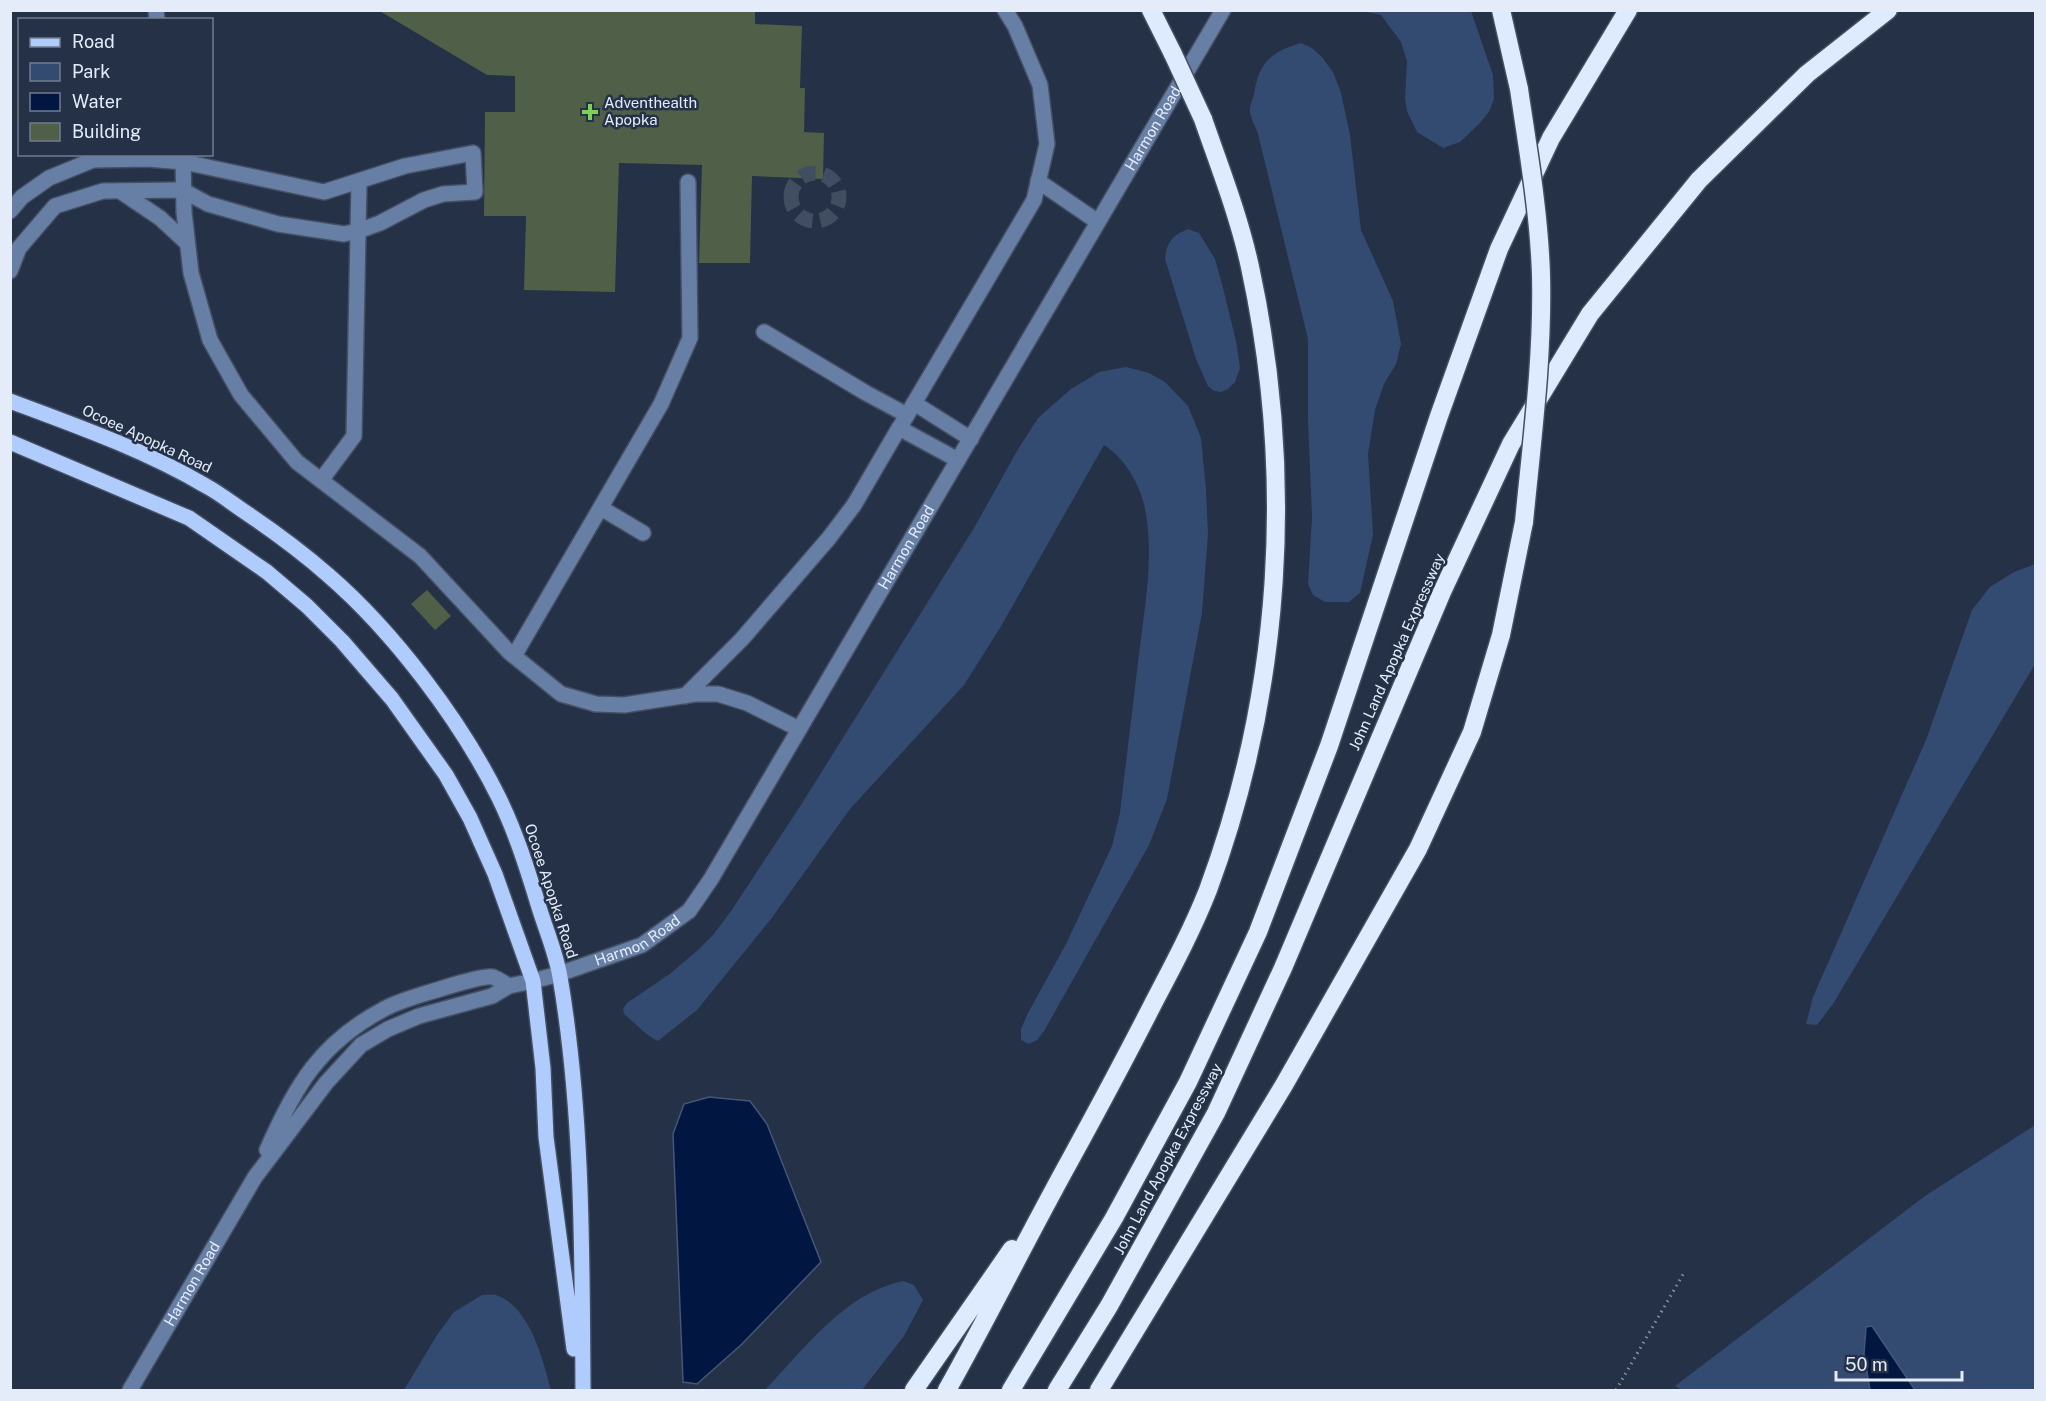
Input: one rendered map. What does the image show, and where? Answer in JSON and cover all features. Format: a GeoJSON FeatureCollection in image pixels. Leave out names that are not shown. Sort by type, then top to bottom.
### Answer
{"type":"FeatureCollection","features":[{"type":"Feature","properties":{"kind":"highway"},"geometry":{"type":"LineString","coordinates":[[947,1390],[1108,1091],[1176,959],[1207,891],[1243,778],[1264,668],[1271,617],[1277,474],[1268,378],[1250,266],[1228,189],[1203,118],[1151,10]]}},
{"type":"Feature","properties":{"kind":"highway"},"geometry":{"type":"LineString","coordinates":[[1099,1390],[1284,1085],[1418,849],[1472,732],[1501,634],[1524,522],[1538,376],[1541,277],[1539,235],[1519,88],[1501,10]]}},
{"type":"Feature","properties":{"kind":"highway","name":"John Land Apopka Expressway"},"geometry":{"type":"LineString","coordinates":[[1011,1390],[1114,1218],[1188,1082],[1258,932],[1329,746],[1439,416],[1499,249],[1551,138],[1628,10]]}},
{"type":"Feature","properties":{"kind":"highway","name":"John Land Apopka Expressway"},"geometry":{"type":"LineString","coordinates":[[1057,1390],[1109,1306],[1216,1113],[1282,968],[1442,592],[1511,444],[1590,314],[1698,180],[1807,74],[1888,10]]}},
{"type":"Feature","properties":{"kind":"highway"},"geometry":{"type":"LineString","coordinates":[[914,1390],[1053,1191]]}},
{"type":"Feature","properties":{"kind":"main road","name":"Ocoee Apopka Road"},"geometry":{"type":"LineString","coordinates":[[10,401],[94,432],[144,454],[207,486],[287,540],[331,577],[381,627],[422,677],[463,735],[499,798],[522,852],[559,974],[571,1067],[581,1190],[581,1390]]}},
{"type":"Feature","properties":{"kind":"main road","name":"Ocoee Apopka Road"},"geometry":{"type":"LineString","coordinates":[[10,442],[189,518],[267,572],[307,606],[342,641],[392,699],[446,775],[470,818],[495,874],[533,981],[543,1068],[546,1137],[581,1390]]}},
{"type":"Feature","properties":{"kind":"street"},"geometry":{"type":"LineString","coordinates":[[685,696],[742,639],[829,538],[854,505],[1034,200],[1047,144],[1040,85],[1015,26],[1005,10]]}},
{"type":"Feature","properties":{"kind":"street","name":"Harmon Road"},"geometry":{"type":"LineString","coordinates":[[255,1178],[326,1083],[361,1045],[388,1029],[419,1016],[492,996],[509,986],[559,974],[642,945],[688,911],[711,879],[1223,10]]}},
{"type":"Feature","properties":{"kind":"street"},"geometry":{"type":"LineString","coordinates":[[10,211],[22,197],[49,178],[93,160],[134,157],[184,158],[324,192],[405,166],[474,153],[475,192],[443,194],[424,200],[380,223],[344,234],[278,224],[208,204],[183,190],[103,191],[55,206],[19,248],[10,271]]}},
{"type":"Feature","properties":{"kind":"street"},"geometry":{"type":"LineString","coordinates":[[184,158],[183,190],[190,273],[210,340],[241,395],[297,462],[420,556],[514,656],[561,694],[596,704],[624,705],[685,696],[718,694],[747,703],[799,729]]}},
{"type":"Feature","properties":{"kind":"street"},"geometry":{"type":"LineString","coordinates":[[1038,181],[1098,222]]}},
{"type":"Feature","properties":{"kind":"street"},"geometry":{"type":"LineString","coordinates":[[322,479],[354,436],[359,182]]}},
{"type":"Feature","properties":{"kind":"street"},"geometry":{"type":"LineString","coordinates":[[514,656],[661,404],[690,338],[688,182]]}},
{"type":"Feature","properties":{"kind":"street"},"geometry":{"type":"LineString","coordinates":[[120,191],[160,218],[187,243]]}},
{"type":"Feature","properties":{"kind":"street"},"geometry":{"type":"LineString","coordinates":[[764,332],[866,393],[958,460]]}},
{"type":"Feature","properties":{"kind":"street"},"geometry":{"type":"LineString","coordinates":[[904,420],[971,439]]}},
{"type":"Feature","properties":{"kind":"street"},"geometry":{"type":"LineString","coordinates":[[601,508],[644,533]]}},
{"type":"Feature","properties":{"kind":"street","name":"Harmon Road"},"geometry":{"type":"LineString","coordinates":[[130,1390],[255,1178],[289,1103],[327,1049],[354,1027],[385,1008],[457,984],[491,977],[509,986]]}},
{"type":"Feature","properties":{"kind":"path"},"geometry":{"type":"LineString","coordinates":[[1616,1390],[1685,1271]]}},
{"type":"Feature","properties":{"kind":"green space"},"geometry":{"type":"Polygon","coordinates":[[[1363,11],[1471,11],[1493,75],[1494,99],[1489,112],[1460,142],[1443,148],[1417,132],[1407,111],[1405,99],[1407,61],[1401,42],[1381,15],[1363,11]]]}},
{"type":"Feature","properties":{"kind":"green space"},"geometry":{"type":"Polygon","coordinates":[[[1301,43],[1312,48],[1322,57],[1333,72],[1341,93],[1350,135],[1361,230],[1393,301],[1401,344],[1396,364],[1384,384],[1375,410],[1368,454],[1373,535],[1360,593],[1349,602],[1325,602],[1313,595],[1308,584],[1312,517],[1308,339],[1258,134],[1250,112],[1259,74],[1268,60],[1281,50],[1301,43]]]}},
{"type":"Feature","properties":{"kind":"green space"},"geometry":{"type":"Polygon","coordinates":[[[1188,229],[1199,233],[1215,259],[1236,341],[1240,368],[1235,382],[1221,392],[1214,391],[1208,386],[1196,359],[1165,259],[1171,240],[1188,229]]]}},
{"type":"Feature","properties":{"kind":"green space"},"geometry":{"type":"Polygon","coordinates":[[[1126,367],[1149,373],[1165,382],[1188,406],[1201,438],[1208,534],[1202,613],[1167,799],[1149,845],[1044,1031],[1037,1040],[1029,1044],[1021,1040],[1021,1029],[1028,1013],[1066,944],[1112,846],[1120,813],[1146,598],[1149,541],[1144,504],[1129,471],[1118,456],[1104,445],[1000,628],[964,685],[850,809],[771,919],[697,1010],[658,1041],[649,1036],[624,1014],[623,1009],[627,1003],[671,973],[698,950],[731,911],[801,805],[974,528],[1038,418],[1071,389],[1099,372],[1126,367]]]}},
{"type":"Feature","properties":{"kind":"green space"},"geometry":{"type":"Polygon","coordinates":[[[2035,564],[2035,664],[1833,1004],[1817,1025],[1806,1024],[1813,997],[1926,740],[1972,610],[1990,587],[2014,572],[2035,564]]]}},
{"type":"Feature","properties":{"kind":"green space"},"geometry":{"type":"Polygon","coordinates":[[[2035,1125],[2035,1390],[1915,1390],[1872,1326],[1866,1327],[1864,1354],[1870,1390],[1682,1390],[1675,1386],[1925,1196],[2035,1125]]]}},
{"type":"Feature","properties":{"kind":"green space"},"geometry":{"type":"Polygon","coordinates":[[[903,1281],[914,1285],[923,1300],[904,1336],[862,1390],[765,1390],[844,1310],[862,1297],[882,1287],[903,1281]]]}},
{"type":"Feature","properties":{"kind":"green space"},"geometry":{"type":"Polygon","coordinates":[[[482,1295],[496,1295],[508,1301],[518,1310],[533,1335],[551,1390],[404,1390],[437,1335],[454,1312],[482,1295]]]}},
{"type":"Feature","properties":{"kind":"water"},"geometry":{"type":"Polygon","coordinates":[[[709,1097],[750,1101],[767,1124],[821,1262],[742,1344],[697,1384],[683,1382],[673,1134],[684,1104],[709,1097]]]}},
{"type":"Feature","properties":{"kind":"water"},"geometry":{"type":"Polygon","coordinates":[[[1872,1326],[1915,1390],[1870,1390],[1864,1354],[1866,1327],[1872,1326]]]}},
{"type":"Feature","properties":{"kind":"building"},"geometry":{"type":"Polygon","coordinates":[[[378,10],[755,10],[755,24],[802,26],[800,88],[805,88],[804,132],[824,133],[823,179],[752,176],[750,263],[699,263],[702,165],[619,163],[615,292],[524,290],[526,216],[484,216],[485,112],[515,112],[515,76],[487,75],[378,10]]]}},
{"type":"Feature","properties":{"kind":"building"},"geometry":{"type":"Polygon","coordinates":[[[427,590],[451,616],[435,630],[411,604],[427,590]]]}},
{"type":"Feature","properties":{"kind":"tunnel"},"geometry":{"type":"LineString","coordinates":[[810,173],[820,173],[832,180],[839,192],[839,197],[839,202],[832,214],[820,221],[810,221],[795,210],[791,202],[791,192],[802,177],[810,173]]}},
{"type":"Feature","properties":{"kind":"place","name":"Adventhealth Apopka"},"geometry":{"type":"Point","coordinates":[590,112]}}]}
